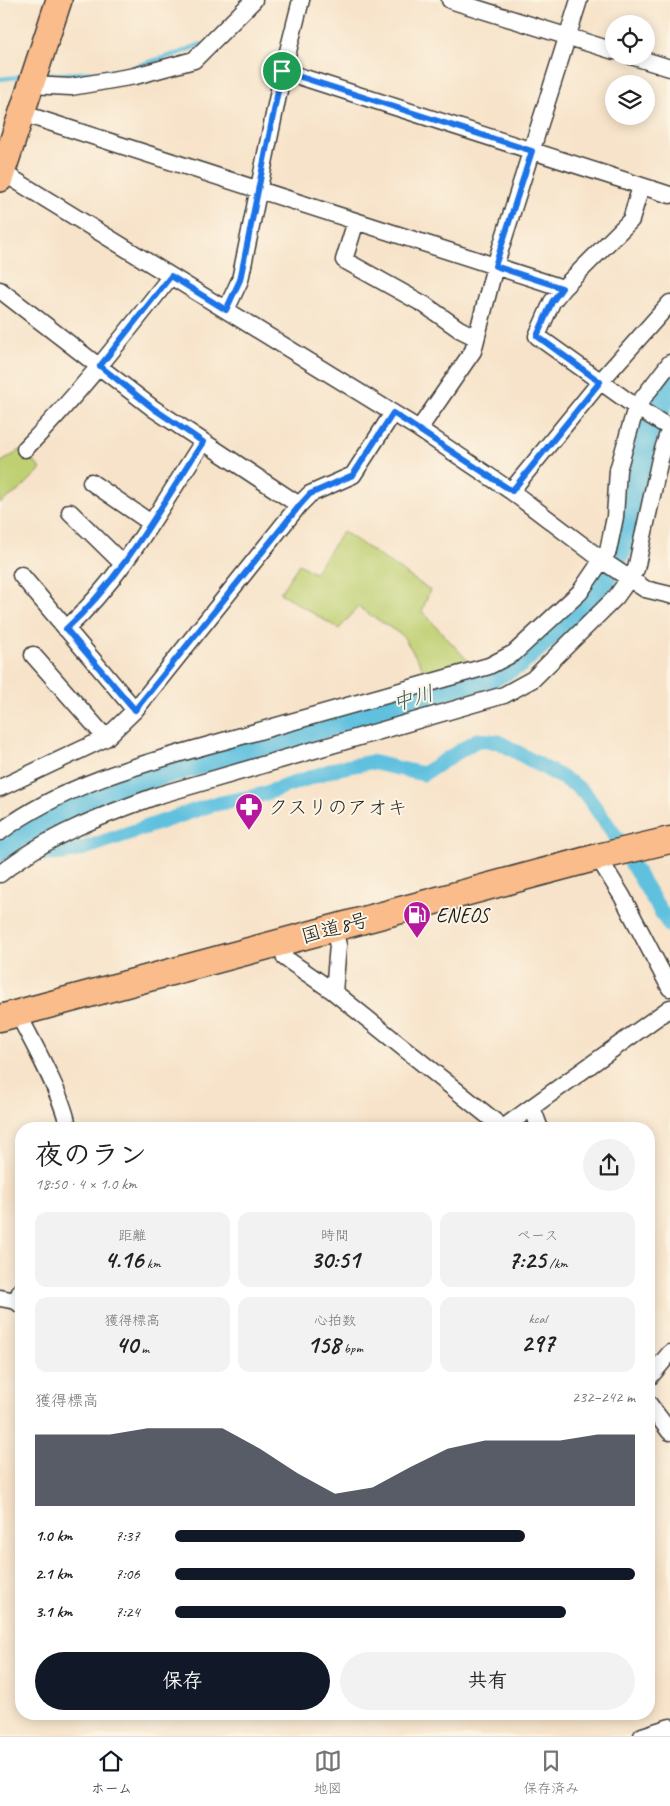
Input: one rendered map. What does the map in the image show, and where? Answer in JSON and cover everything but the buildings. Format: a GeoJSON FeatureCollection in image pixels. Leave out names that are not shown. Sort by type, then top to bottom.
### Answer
{"type":"FeatureCollection","features":[{"type":"Feature","properties":{"kind":"highway","name":"国道8号"},"geometry":{"type":"LineString","coordinates":[[9,1016],[598,856],[670,840]]}},
{"type":"Feature","properties":{"kind":"main road"},"geometry":{"type":"LineString","coordinates":[[1,176],[58,0]]}},
{"type":"Feature","properties":{"kind":"street"},"geometry":{"type":"LineString","coordinates":[[30,85],[71,87],[135,76],[194,60],[254,0]]}},
{"type":"Feature","properties":{"kind":"street"},"geometry":{"type":"LineString","coordinates":[[226,310],[240,280],[282,71],[301,0]]}},
{"type":"Feature","properties":{"kind":"street"},"geometry":{"type":"LineString","coordinates":[[450,0],[605,48]]}},
{"type":"Feature","properties":{"kind":"street"},"geometry":{"type":"LineString","coordinates":[[419,429],[473,351],[475,337],[495,266],[579,0]]}},
{"type":"Feature","properties":{"kind":"street"},"geometry":{"type":"LineString","coordinates":[[655,63],[670,68]]}},
{"type":"Feature","properties":{"kind":"street"},"geometry":{"type":"LineString","coordinates":[[282,71],[670,195]]}},
{"type":"Feature","properties":{"kind":"street"},"geometry":{"type":"LineString","coordinates":[[21,113],[258,188],[562,288]]}},
{"type":"Feature","properties":{"kind":"street"},"geometry":{"type":"LineString","coordinates":[[1,176],[171,276],[419,429],[512,491],[604,562],[645,589],[670,595]]}},
{"type":"Feature","properties":{"kind":"street"},"geometry":{"type":"LineString","coordinates":[[0,874],[17,860],[61,835],[108,814],[159,795],[504,695],[533,679],[616,597],[627,577],[636,569],[660,459],[669,427],[639,409],[537,336],[552,302],[562,288],[631,220],[642,186]]}},
{"type":"Feature","properties":{"kind":"street"},"geometry":{"type":"LineString","coordinates":[[356,221],[344,260],[425,305],[459,329],[475,337]]}},
{"type":"Feature","properties":{"kind":"street"},"geometry":{"type":"LineString","coordinates":[[25,449],[61,412],[100,366],[171,276]]}},
{"type":"Feature","properties":{"kind":"street"},"geometry":{"type":"LineString","coordinates":[[0,290],[154,409],[300,505]]}},
{"type":"Feature","properties":{"kind":"street"},"geometry":{"type":"LineString","coordinates":[[512,491],[600,382],[670,302]]}},
{"type":"Feature","properties":{"kind":"street"},"geometry":{"type":"LineString","coordinates":[[0,832],[20,817],[74,790],[140,765],[490,666],[514,653],[580,592],[604,562],[608,551],[614,517],[618,470],[639,409],[670,363]]}},
{"type":"Feature","properties":{"kind":"street"},"geometry":{"type":"LineString","coordinates":[[0,788],[106,738],[135,710],[310,494],[353,475],[393,413]]}},
{"type":"Feature","properties":{"kind":"street"},"geometry":{"type":"LineString","coordinates":[[66,629],[92,605],[123,564],[203,442]]}},
{"type":"Feature","properties":{"kind":"street"},"geometry":{"type":"LineString","coordinates":[[91,482],[151,522]]}},
{"type":"Feature","properties":{"kind":"street"},"geometry":{"type":"LineString","coordinates":[[70,512],[123,564]]}},
{"type":"Feature","properties":{"kind":"street"},"geometry":{"type":"LineString","coordinates":[[21,575],[135,710]]}},
{"type":"Feature","properties":{"kind":"street"},"geometry":{"type":"LineString","coordinates":[[34,655],[106,738]]}},
{"type":"Feature","properties":{"kind":"street"},"geometry":{"type":"LineString","coordinates":[[598,856],[622,896],[670,988]]}},
{"type":"Feature","properties":{"kind":"street"},"geometry":{"type":"LineString","coordinates":[[333,929],[338,946],[334,992]]}},
{"type":"Feature","properties":{"kind":"street"},"geometry":{"type":"LineString","coordinates":[[281,943],[285,958],[334,992],[497,1122]]}},
{"type":"Feature","properties":{"kind":"street"},"geometry":{"type":"LineString","coordinates":[[513,1122],[670,1008]]}},
{"type":"Feature","properties":{"kind":"street"},"geometry":{"type":"LineString","coordinates":[[9,1016],[59,1099],[67,1122]]}},
{"type":"Feature","properties":{"kind":"street"},"geometry":{"type":"LineString","coordinates":[[532,1107],[537,1122]]}},
{"type":"Feature","properties":{"kind":"street"},"geometry":{"type":"LineString","coordinates":[[655,1366],[670,1353]]}},
{"type":"Feature","properties":{"kind":"street"},"geometry":{"type":"LineString","coordinates":[[655,1412],[670,1432]]}},
{"type":"Feature","properties":{"kind":"street"},"geometry":{"type":"LineString","coordinates":[[642,1736],[670,1727]]}},
{"type":"Feature","properties":{"kind":"green space"},"geometry":{"type":"Polygon","coordinates":[[[22,449],[41,469],[20,490],[0,503],[0,463],[22,449]]]}},
{"type":"Feature","properties":{"kind":"green space"},"geometry":{"type":"Polygon","coordinates":[[[343,531],[430,590],[422,611],[470,663],[429,678],[403,636],[358,607],[339,629],[280,593],[299,564],[314,573],[343,531]]]}},
{"type":"Feature","properties":{"kind":"waterway"},"geometry":{"type":"LineString","coordinates":[[41,75],[121,71],[201,44]]}},
{"type":"Feature","properties":{"kind":"waterway"},"geometry":{"type":"LineString","coordinates":[[0,79],[26,76]]}},
{"type":"Feature","properties":{"kind":"waterway","name":"中川"},"geometry":{"type":"LineString","coordinates":[[0,850],[30,828],[59,813],[147,777],[279,740],[436,691],[483,680],[519,661],[569,616],[603,581],[625,540],[642,463],[644,442],[670,381]]}},
{"type":"Feature","properties":{"kind":"waterway"},"geometry":{"type":"LineString","coordinates":[[43,850],[46,854],[64,853],[85,848],[211,805],[260,795],[335,769],[371,762],[423,774],[477,740],[499,742],[575,785],[587,796],[617,838]]}},
{"type":"Feature","properties":{"kind":"waterway"},"geometry":{"type":"LineString","coordinates":[[30,828],[36,839]]}},
{"type":"Feature","properties":{"kind":"waterway"},"geometry":{"type":"LineString","coordinates":[[631,863],[670,926]]}},
{"type":"Feature","properties":{"kind":"place","name":"クスリのアオキ"},"geometry":{"type":"Point","coordinates":[249,831]}},
{"type":"Feature","properties":{"kind":"place","name":"ENEOS"},"geometry":{"type":"Point","coordinates":[417,939]}},
{"type":"Feature","properties":{"kind":"route"},"geometry":{"type":"LineString","coordinates":[[282,71],[532,151],[495,266],[562,288],[552,302],[537,336],[600,382],[512,491],[393,413],[353,475],[310,494],[135,710],[66,629],[92,605],[130,554],[203,442],[154,409],[100,366],[171,276],[226,310],[240,280],[282,71]]}}]}
